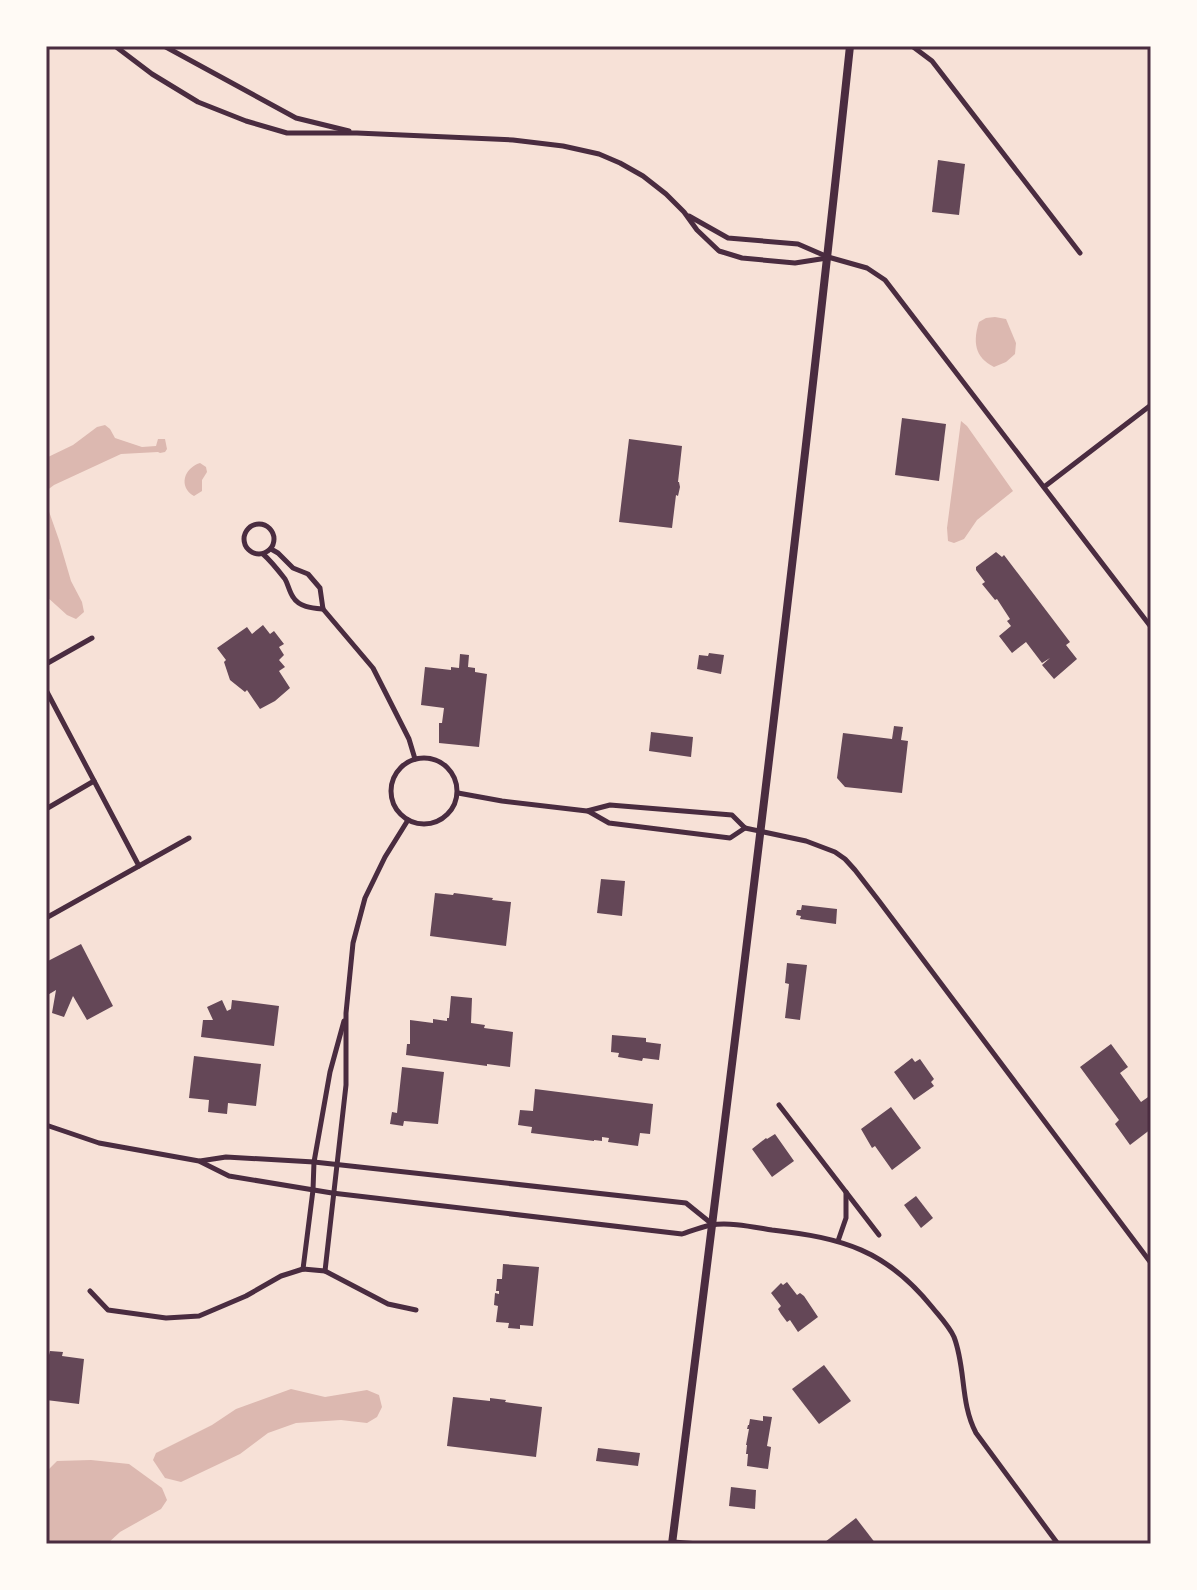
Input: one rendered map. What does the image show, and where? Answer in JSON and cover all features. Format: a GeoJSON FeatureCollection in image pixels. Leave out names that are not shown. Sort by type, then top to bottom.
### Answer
{"type":"FeatureCollection","features":[{"type":"Feature","properties":{"kind":"main road"},"geometry":{"type":"LineString","coordinates":[[673,1543],[828,257],[850,46]]}},
{"type":"Feature","properties":{"kind":"street"},"geometry":{"type":"LineString","coordinates":[[115,46],[152,74],[198,102],[246,121],[287,133],[513,140],[599,154],[643,176],[666,194],[719,251],[742,258],[795,263],[828,257]]}},
{"type":"Feature","properties":{"kind":"street"},"geometry":{"type":"LineString","coordinates":[[164,46],[296,118],[357,133]]}},
{"type":"Feature","properties":{"kind":"street"},"geometry":{"type":"LineString","coordinates":[[912,46],[932,61],[1080,253]]}},
{"type":"Feature","properties":{"kind":"street"},"geometry":{"type":"LineString","coordinates":[[684,212],[728,238],[798,244],[828,257],[867,268],[885,280],[1151,627]]}},
{"type":"Feature","properties":{"kind":"street"},"geometry":{"type":"LineString","coordinates":[[1044,487],[1151,405]]}},
{"type":"Feature","properties":{"kind":"street"},"geometry":{"type":"LineString","coordinates":[[262,554],[271,549],[274,540],[270,528],[261,524],[252,526],[245,534],[245,544],[250,551],[270,560],[299,603],[323,609]]}},
{"type":"Feature","properties":{"kind":"street"},"geometry":{"type":"LineString","coordinates":[[271,549],[293,568],[308,574],[320,588],[323,609],[373,668],[409,739],[415,759]]}},
{"type":"Feature","properties":{"kind":"street"},"geometry":{"type":"LineString","coordinates":[[46,664],[92,638]]}},
{"type":"Feature","properties":{"kind":"street"},"geometry":{"type":"LineString","coordinates":[[46,690],[139,866]]}},
{"type":"Feature","properties":{"kind":"street"},"geometry":{"type":"LineString","coordinates":[[426,758],[445,765],[452,773],[458,793],[450,812],[442,819],[422,824],[408,820],[396,808],[391,789],[399,770],[415,759],[426,758]]}},
{"type":"Feature","properties":{"kind":"street"},"geometry":{"type":"LineString","coordinates":[[46,809],[94,781]]}},
{"type":"Feature","properties":{"kind":"street"},"geometry":{"type":"LineString","coordinates":[[458,793],[587,811],[610,805],[732,815],[745,828],[825,847],[845,859],[1151,1263]]}},
{"type":"Feature","properties":{"kind":"street"},"geometry":{"type":"LineString","coordinates":[[587,811],[609,823],[730,838],[745,828]]}},
{"type":"Feature","properties":{"kind":"street"},"geometry":{"type":"LineString","coordinates":[[325,1271],[346,1085],[346,1013],[353,943],[365,898],[408,820]]}},
{"type":"Feature","properties":{"kind":"street"},"geometry":{"type":"LineString","coordinates":[[46,918],[189,838]]}},
{"type":"Feature","properties":{"kind":"street"},"geometry":{"type":"LineString","coordinates":[[303,1269],[314,1162],[330,1072],[346,1013]]}},
{"type":"Feature","properties":{"kind":"street"},"geometry":{"type":"LineString","coordinates":[[779,1105],[879,1235]]}},
{"type":"Feature","properties":{"kind":"street"},"geometry":{"type":"LineString","coordinates":[[46,1125],[99,1143],[199,1161],[229,1176],[332,1193],[682,1234],[713,1225],[792,1232],[823,1236],[862,1249],[899,1272],[948,1326],[958,1352],[968,1418],[1058,1544]]}},
{"type":"Feature","properties":{"kind":"street"},"geometry":{"type":"LineString","coordinates":[[199,1161],[226,1157],[314,1162],[686,1203],[713,1225]]}},
{"type":"Feature","properties":{"kind":"street"},"geometry":{"type":"LineString","coordinates":[[838,1241],[846,1218],[845,1189]]}},
{"type":"Feature","properties":{"kind":"street"},"geometry":{"type":"LineString","coordinates":[[90,1291],[108,1310],[166,1318],[199,1316],[281,1276],[303,1269],[325,1271],[388,1304],[416,1310]]}},
{"type":"Feature","properties":{"kind":"street"},"geometry":{"type":"LineString","coordinates":[[673,1543],[699,1544]]}},
{"type":"Feature","properties":{"kind":"shaded area"},"geometry":{"type":"Polygon","coordinates":[[[995,317],[1006,319],[1016,343],[1015,354],[994,367],[979,353],[976,336],[979,322],[995,317]]]}},
{"type":"Feature","properties":{"kind":"shaded area"},"geometry":{"type":"Polygon","coordinates":[[[961,421],[1013,491],[977,520],[964,539],[954,543],[948,541],[947,528],[961,421]]]}},
{"type":"Feature","properties":{"kind":"shaded area"},"geometry":{"type":"Polygon","coordinates":[[[105,425],[115,438],[142,447],[156,446],[158,439],[165,439],[167,449],[160,453],[121,454],[46,491],[46,458],[105,425]]]}},
{"type":"Feature","properties":{"kind":"shaded area"},"geometry":{"type":"Polygon","coordinates":[[[200,463],[207,472],[202,480],[202,491],[194,496],[186,488],[185,478],[194,465],[200,463]]]}},
{"type":"Feature","properties":{"kind":"shaded area"},"geometry":{"type":"Polygon","coordinates":[[[46,503],[71,581],[82,602],[84,612],[76,619],[46,596],[46,503]]]}},
{"type":"Feature","properties":{"kind":"shaded area"},"geometry":{"type":"Polygon","coordinates":[[[291,1389],[325,1397],[367,1390],[379,1395],[382,1407],[377,1417],[367,1423],[341,1420],[296,1423],[268,1433],[240,1454],[181,1482],[165,1478],[153,1460],[156,1453],[212,1425],[236,1409],[291,1389]]]}},
{"type":"Feature","properties":{"kind":"shaded area"},"geometry":{"type":"Polygon","coordinates":[[[91,1460],[129,1464],[162,1488],[167,1500],[161,1509],[120,1532],[107,1544],[46,1544],[46,1472],[57,1461],[91,1460]]]}},
{"type":"Feature","properties":{"kind":"building"},"geometry":{"type":"Polygon","coordinates":[[[938,160],[965,164],[959,215],[932,212],[938,160]]]}},
{"type":"Feature","properties":{"kind":"building"},"geometry":{"type":"Polygon","coordinates":[[[902,418],[946,424],[939,481],[895,475],[902,418]]]}},
{"type":"Feature","properties":{"kind":"building"},"geometry":{"type":"Polygon","coordinates":[[[629,439],[682,446],[680,487],[672,528],[619,522],[629,439]]]}},
{"type":"Feature","properties":{"kind":"building"},"geometry":{"type":"Polygon","coordinates":[[[996,552],[1002,557],[1004,555],[1070,642],[1066,645],[1077,659],[1054,679],[1042,665],[1050,658],[1042,663],[1026,642],[1012,653],[999,636],[1011,626],[1007,621],[1010,619],[982,584],[985,582],[976,570],[996,552]]]}},
{"type":"Feature","properties":{"kind":"building"},"geometry":{"type":"Polygon","coordinates":[[[263,625],[270,634],[274,631],[284,644],[279,647],[284,655],[279,660],[285,667],[279,671],[290,688],[260,709],[247,690],[245,692],[230,680],[226,660],[217,648],[247,627],[252,634],[263,625]]]}},
{"type":"Feature","properties":{"kind":"building"},"geometry":{"type":"Polygon","coordinates":[[[709,653],[724,655],[721,674],[697,669],[699,655],[708,656],[709,653]]]}},
{"type":"Feature","properties":{"kind":"building"},"geometry":{"type":"Polygon","coordinates":[[[460,654],[469,655],[468,667],[487,674],[479,747],[439,743],[439,723],[442,723],[444,708],[421,705],[425,667],[459,668],[460,654]]]}},
{"type":"Feature","properties":{"kind":"building"},"geometry":{"type":"Polygon","coordinates":[[[894,726],[903,727],[901,740],[908,741],[902,793],[845,787],[837,778],[843,733],[892,739],[894,726]]]}},
{"type":"Feature","properties":{"kind":"building"},"geometry":{"type":"Polygon","coordinates":[[[651,732],[693,737],[691,757],[649,751],[651,732]]]}},
{"type":"Feature","properties":{"kind":"building"},"geometry":{"type":"Polygon","coordinates":[[[601,879],[625,881],[622,916],[597,913],[601,879]]]}},
{"type":"Feature","properties":{"kind":"building"},"geometry":{"type":"Polygon","coordinates":[[[435,893],[511,902],[506,946],[430,936],[435,893]]]}},
{"type":"Feature","properties":{"kind":"building"},"geometry":{"type":"Polygon","coordinates":[[[802,905],[837,909],[836,924],[800,919],[801,916],[796,915],[802,905]]]}},
{"type":"Feature","properties":{"kind":"building"},"geometry":{"type":"Polygon","coordinates":[[[81,944],[113,1006],[87,1020],[73,996],[64,1017],[52,1013],[56,990],[46,996],[46,962],[81,944]]]}},
{"type":"Feature","properties":{"kind":"building"},"geometry":{"type":"Polygon","coordinates":[[[787,963],[807,965],[800,1020],[785,1018],[789,984],[785,983],[787,963]]]}},
{"type":"Feature","properties":{"kind":"building"},"geometry":{"type":"Polygon","coordinates":[[[451,996],[472,998],[471,1023],[513,1032],[510,1067],[406,1055],[407,1044],[410,1044],[410,1020],[447,1021],[451,996]]]}},
{"type":"Feature","properties":{"kind":"building"},"geometry":{"type":"Polygon","coordinates":[[[222,1000],[227,1011],[231,1009],[232,1000],[279,1006],[274,1046],[201,1037],[203,1020],[213,1020],[207,1007],[222,1000]]]}},
{"type":"Feature","properties":{"kind":"building"},"geometry":{"type":"Polygon","coordinates":[[[612,1035],[646,1038],[646,1042],[661,1044],[659,1060],[618,1057],[619,1053],[611,1052],[612,1035]]]}},
{"type":"Feature","properties":{"kind":"building"},"geometry":{"type":"Polygon","coordinates":[[[1111,1044],[1128,1067],[1120,1073],[1141,1102],[1151,1095],[1151,1129],[1130,1145],[1115,1124],[1119,1120],[1080,1067],[1111,1044]]]}},
{"type":"Feature","properties":{"kind":"building"},"geometry":{"type":"Polygon","coordinates":[[[194,1056],[261,1064],[256,1106],[228,1103],[227,1114],[208,1112],[209,1100],[189,1098],[194,1056]]]}},
{"type":"Feature","properties":{"kind":"building"},"geometry":{"type":"Polygon","coordinates":[[[912,1058],[915,1062],[920,1059],[934,1079],[931,1082],[934,1086],[914,1100],[894,1072],[912,1058]]]}},
{"type":"Feature","properties":{"kind":"building"},"geometry":{"type":"Polygon","coordinates":[[[402,1067],[444,1072],[438,1124],[404,1121],[403,1126],[390,1124],[392,1112],[397,1113],[402,1067]]]}},
{"type":"Feature","properties":{"kind":"building"},"geometry":{"type":"Polygon","coordinates":[[[535,1089],[653,1104],[650,1134],[640,1133],[638,1146],[608,1142],[609,1138],[602,1137],[602,1141],[594,1141],[531,1133],[532,1127],[518,1125],[520,1110],[533,1111],[535,1089]]]}},
{"type":"Feature","properties":{"kind":"building"},"geometry":{"type":"Polygon","coordinates":[[[891,1107],[921,1148],[892,1170],[875,1146],[872,1148],[861,1129],[891,1107]]]}},
{"type":"Feature","properties":{"kind":"building"},"geometry":{"type":"Polygon","coordinates":[[[775,1134],[794,1161],[772,1177],[752,1149],[775,1134]]]}},
{"type":"Feature","properties":{"kind":"building"},"geometry":{"type":"Polygon","coordinates":[[[916,1196],[933,1218],[921,1228],[904,1205],[916,1196]]]}},
{"type":"Feature","properties":{"kind":"building"},"geometry":{"type":"Polygon","coordinates":[[[503,1264],[539,1267],[533,1326],[508,1328],[509,1323],[496,1322],[498,1306],[494,1305],[495,1293],[499,1294],[496,1291],[497,1279],[502,1279],[503,1264]]]}},
{"type":"Feature","properties":{"kind":"building"},"geometry":{"type":"Polygon","coordinates":[[[787,1282],[797,1295],[800,1293],[804,1296],[818,1317],[798,1332],[790,1320],[787,1322],[781,1314],[778,1309],[781,1306],[771,1293],[781,1283],[787,1282]]]}},
{"type":"Feature","properties":{"kind":"building"},"geometry":{"type":"Polygon","coordinates":[[[50,1351],[84,1359],[79,1404],[46,1400],[46,1354],[49,1355],[50,1351]]]}},
{"type":"Feature","properties":{"kind":"building"},"geometry":{"type":"Polygon","coordinates":[[[824,1365],[851,1401],[819,1424],[792,1389],[824,1365]]]}},
{"type":"Feature","properties":{"kind":"building"},"geometry":{"type":"Polygon","coordinates":[[[453,1397],[490,1401],[490,1398],[542,1407],[536,1457],[447,1446],[453,1397]]]}},
{"type":"Feature","properties":{"kind":"building"},"geometry":{"type":"Polygon","coordinates":[[[763,1416],[772,1417],[767,1446],[771,1447],[768,1469],[747,1466],[748,1425],[750,1419],[763,1421],[763,1416]]]}},
{"type":"Feature","properties":{"kind":"building"},"geometry":{"type":"Polygon","coordinates":[[[598,1448],[640,1453],[638,1466],[596,1461],[598,1448]]]}},
{"type":"Feature","properties":{"kind":"building"},"geometry":{"type":"Polygon","coordinates":[[[731,1487],[756,1490],[755,1509],[729,1506],[731,1487]]]}},
{"type":"Feature","properties":{"kind":"building"},"geometry":{"type":"Polygon","coordinates":[[[856,1518],[876,1544],[826,1544],[825,1542],[856,1518]]]}}]}
